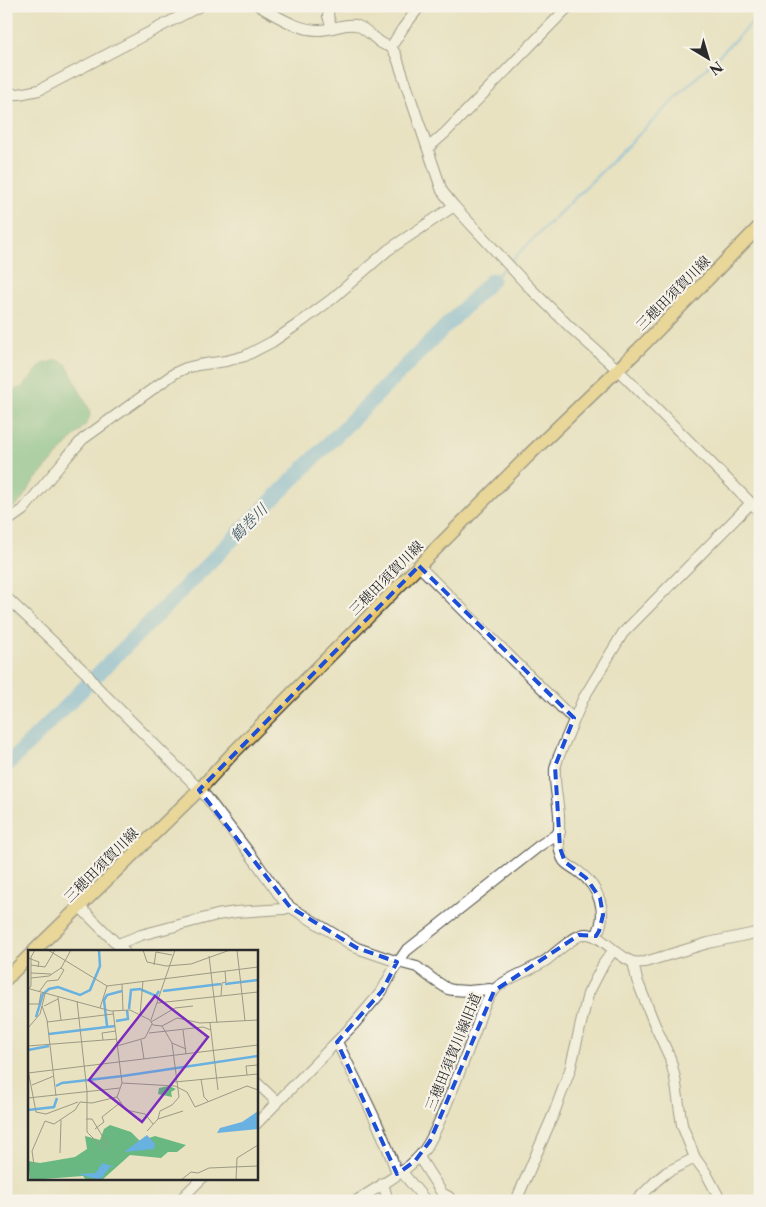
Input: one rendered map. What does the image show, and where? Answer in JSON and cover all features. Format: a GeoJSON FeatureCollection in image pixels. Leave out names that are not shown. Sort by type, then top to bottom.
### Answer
{"type":"FeatureCollection","features":[{"type":"Feature","properties":{"kind":"main road","name":"三穂田須賀川線"},"geometry":{"type":"LineString","coordinates":[[35,950],[126,859],[199,790],[231,755],[530,454],[638,350],[760,226]]}},
{"type":"Feature","properties":{"kind":"main road"},"geometry":{"type":"LineString","coordinates":[[6,979],[28,957]]}},
{"type":"Feature","properties":{"kind":"street"},"geometry":{"type":"LineString","coordinates":[[6,94],[19,94],[39,90],[200,6]]}},
{"type":"Feature","properties":{"kind":"street"},"geometry":{"type":"LineString","coordinates":[[259,6],[299,26],[319,30],[352,24],[391,47],[396,54],[442,191],[528,286],[617,369],[760,512]]}},
{"type":"Feature","properties":{"kind":"street"},"geometry":{"type":"LineString","coordinates":[[330,6],[328,16],[332,28]]}},
{"type":"Feature","properties":{"kind":"street"},"geometry":{"type":"LineString","coordinates":[[391,47],[420,6]]}},
{"type":"Feature","properties":{"kind":"street"},"geometry":{"type":"LineString","coordinates":[[428,148],[569,6]]}},
{"type":"Feature","properties":{"kind":"street"},"geometry":{"type":"LineString","coordinates":[[6,522],[23,510],[84,439],[175,373],[198,365],[245,356],[272,342],[332,299],[388,250],[454,206]]}},
{"type":"Feature","properties":{"kind":"street"},"geometry":{"type":"LineString","coordinates":[[751,503],[623,633],[583,699],[574,718],[556,766],[556,785],[560,848],[563,859],[569,866],[579,871],[586,878],[600,898],[603,915],[596,936],[613,951],[633,962],[645,962],[708,944],[760,932]]}},
{"type":"Feature","properties":{"kind":"street"},"geometry":{"type":"LineString","coordinates":[[419,566],[574,718]]}},
{"type":"Feature","properties":{"kind":"street"},"geometry":{"type":"LineString","coordinates":[[6,597],[86,674],[205,796],[290,907],[357,948],[417,967],[440,984],[453,990],[474,991],[490,989],[494,991]]}},
{"type":"Feature","properties":{"kind":"street"},"geometry":{"type":"LineString","coordinates":[[258,1122],[354,1024],[382,991],[406,951],[539,846],[560,832]]}},
{"type":"Feature","properties":{"kind":"street"},"geometry":{"type":"LineString","coordinates":[[80,907],[121,947],[141,935],[217,915],[236,912],[284,910],[290,907]]}},
{"type":"Feature","properties":{"kind":"street","name":"三穂田須賀川線旧道"},"geometry":{"type":"LineString","coordinates":[[356,1201],[399,1173],[428,1146],[464,1064],[484,1008],[494,991],[506,982],[543,962],[579,935],[596,936]]}},
{"type":"Feature","properties":{"kind":"street"},"geometry":{"type":"LineString","coordinates":[[516,1201],[554,1113],[570,1070],[588,994],[604,963],[613,951]]}},
{"type":"Feature","properties":{"kind":"street"},"geometry":{"type":"LineString","coordinates":[[633,962],[637,980],[650,1014],[670,1058],[682,1125],[695,1158],[706,1173],[721,1201]]}},
{"type":"Feature","properties":{"kind":"street"},"geometry":{"type":"LineString","coordinates":[[337,1042],[367,1103],[393,1163],[399,1173],[426,1201]]}},
{"type":"Feature","properties":{"kind":"street"},"geometry":{"type":"LineString","coordinates":[[258,1084],[277,1102]]}},
{"type":"Feature","properties":{"kind":"street"},"geometry":{"type":"LineString","coordinates":[[418,1157],[442,1192],[448,1197]]}},
{"type":"Feature","properties":{"kind":"street"},"geometry":{"type":"LineString","coordinates":[[636,1201],[667,1172],[695,1158]]}},
{"type":"Feature","properties":{"kind":"street"},"geometry":{"type":"LineString","coordinates":[[179,1201],[200,1180]]}},
{"type":"Feature","properties":{"kind":"street"},"geometry":{"type":"LineString","coordinates":[[383,1183],[388,1201]]}},
{"type":"Feature","properties":{"kind":"highlighted area"},"geometry":{"type":"Polygon","coordinates":[[[419,566],[574,718],[555,766],[560,848],[565,862],[586,878],[600,898],[603,915],[596,936],[579,935],[494,991],[430,1141],[415,1161],[397,1174],[337,1042],[382,991],[397,962],[357,948],[290,907],[199,790],[419,566]]]}},
{"type":"Feature","properties":{"kind":"green space"},"geometry":{"type":"Polygon","coordinates":[[[57,360],[66,364],[89,409],[90,416],[86,424],[33,482],[19,503],[6,513],[6,393],[23,387],[42,364],[57,360]]]}},
{"type":"Feature","properties":{"kind":"waterway"},"geometry":{"type":"LineString","coordinates":[[510,262],[760,15]]}},
{"type":"Feature","properties":{"kind":"waterway"},"geometry":{"type":"LineString","coordinates":[[492,280],[506,266]]}},
{"type":"Feature","properties":{"kind":"waterway","name":"鶴巻川"},"geometry":{"type":"LineString","coordinates":[[6,766],[492,280]]}}]}
